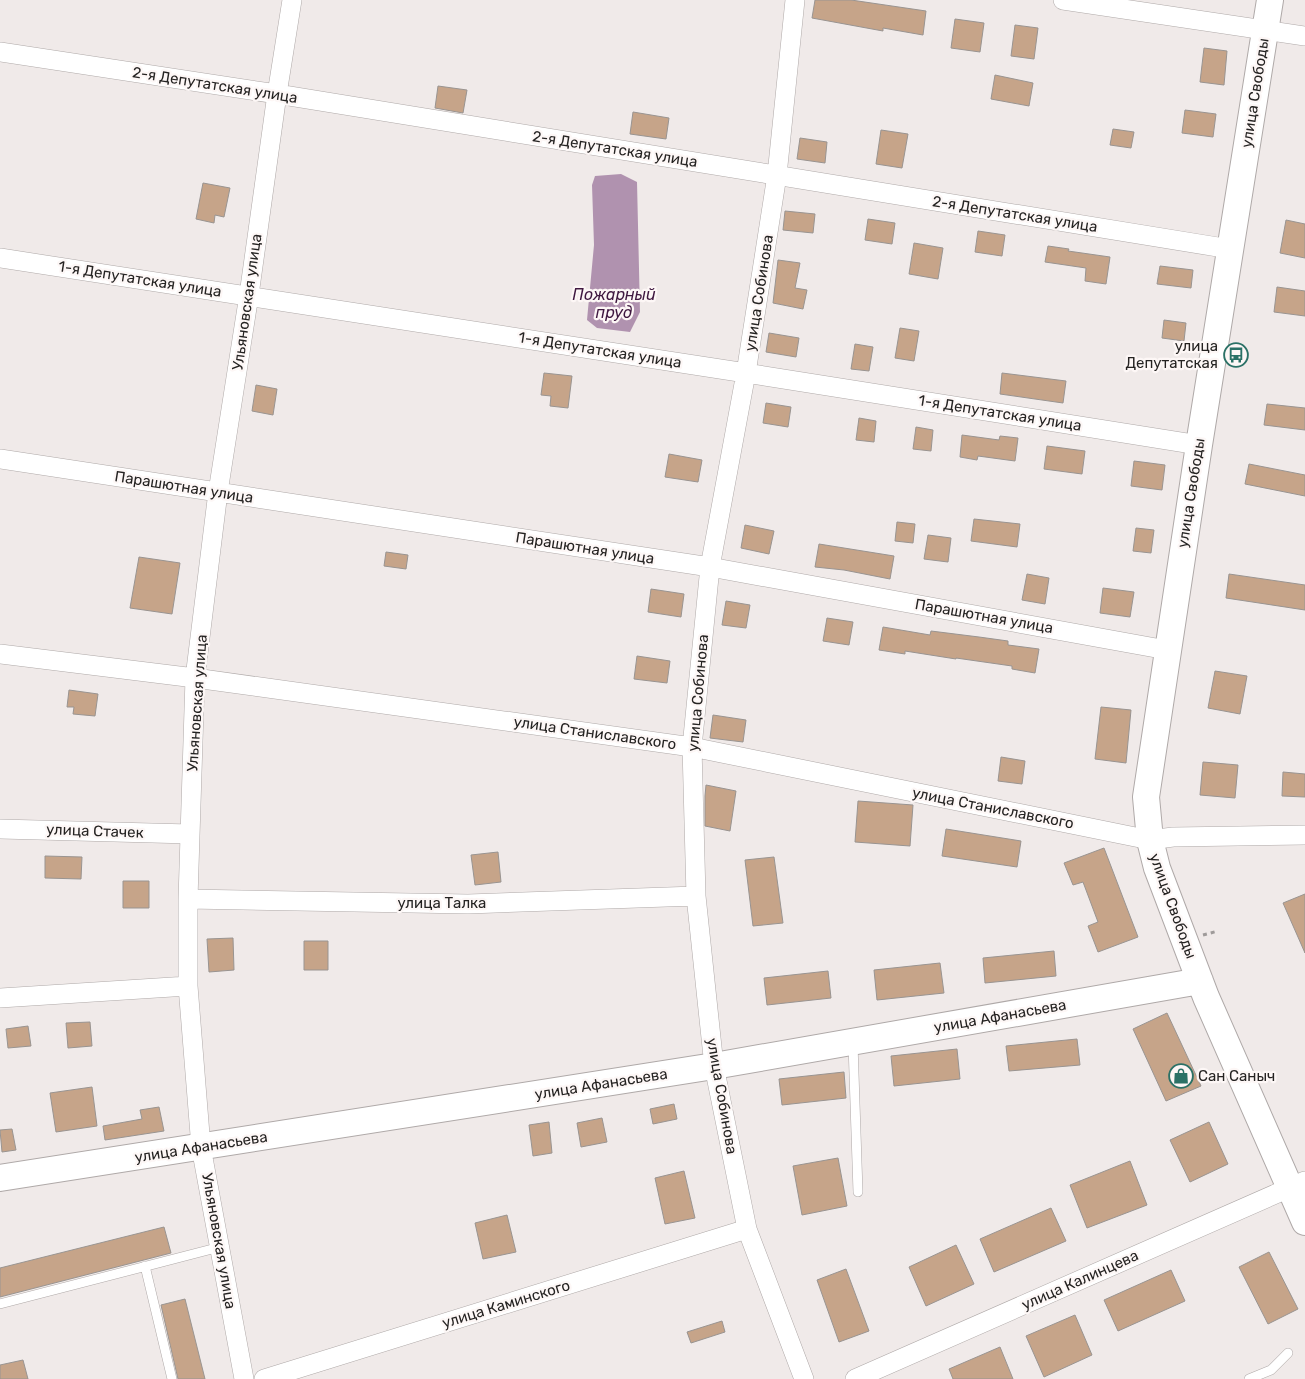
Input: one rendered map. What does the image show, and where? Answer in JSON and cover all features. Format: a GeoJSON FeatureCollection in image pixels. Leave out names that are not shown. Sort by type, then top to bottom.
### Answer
{"type":"FeatureCollection","features":[{"type":"Feature","properties":{"kind":"street","name":"Ульяновская улица"},"geometry":{"type":"LineString","coordinates":[[244,1379],[201,1148],[188,986],[188,899],[195,678],[218,492],[249,296],[292,0]]}},
{"type":"Feature","properties":{"kind":"street","name":"улица Собинова"},"geometry":{"type":"LineString","coordinates":[[794,0],[777,175],[746,373],[710,566],[692,747],[696,896],[714,1066],[748,1230],[804,1379]]}},
{"type":"Feature","properties":{"kind":"street"},"geometry":{"type":"LineString","coordinates":[[1063,0],[1305,36]]}},
{"type":"Feature","properties":{"kind":"street","name":"улица Свободы"},"geometry":{"type":"LineString","coordinates":[[1270,0],[1167,650],[1146,797],[1150,840],[1157,868],[1200,981],[1300,1186],[1305,1222]]}},
{"type":"Feature","properties":{"kind":"street","name":"2-я Депутатская улица"},"geometry":{"type":"LineString","coordinates":[[0,52],[277,94],[1230,249]]}},
{"type":"Feature","properties":{"kind":"street","name":"1-я Депутатская улица"},"geometry":{"type":"LineString","coordinates":[[0,258],[1199,445]]}},
{"type":"Feature","properties":{"kind":"street","name":"Парашютная улица"},"geometry":{"type":"LineString","coordinates":[[0,459],[710,566],[1167,650]]}},
{"type":"Feature","properties":{"kind":"street","name":"улица Станиславского"},"geometry":{"type":"LineString","coordinates":[[0,654],[195,678],[692,747],[1150,840],[1173,837],[1305,835]]}},
{"type":"Feature","properties":{"kind":"street","name":"улица Стачек"},"geometry":{"type":"LineString","coordinates":[[0,828],[190,834]]}},
{"type":"Feature","properties":{"kind":"street","name":"улица Талка"},"geometry":{"type":"LineString","coordinates":[[188,899],[468,904],[696,896]]}},
{"type":"Feature","properties":{"kind":"street","name":"улица Афанасьева"},"geometry":{"type":"LineString","coordinates":[[0,1178],[201,1148],[714,1066],[1200,981]]}},
{"type":"Feature","properties":{"kind":"street"},"geometry":{"type":"LineString","coordinates":[[0,998],[188,986]]}},
{"type":"Feature","properties":{"kind":"street","name":"улица Калинцева"},"geometry":{"type":"LineString","coordinates":[[855,1379],[1300,1186]]}},
{"type":"Feature","properties":{"kind":"street","name":"улица Каминского"},"geometry":{"type":"LineString","coordinates":[[264,1379],[748,1230]]}},
{"type":"Feature","properties":{"kind":"lane"},"geometry":{"type":"LineString","coordinates":[[853,1042],[858,1192]]}},
{"type":"Feature","properties":{"kind":"lane"},"geometry":{"type":"LineString","coordinates":[[0,1304],[220,1247]]}},
{"type":"Feature","properties":{"kind":"lane"},"geometry":{"type":"LineString","coordinates":[[145,1266],[172,1379]]}},
{"type":"Feature","properties":{"kind":"lane"},"geometry":{"type":"LineString","coordinates":[[1249,1379],[1271,1370],[1288,1353]]}},
{"type":"Feature","properties":{"kind":"water","name":"Пожарный пруд"},"geometry":{"type":"Polygon","coordinates":[[[621,174],[637,182],[640,312],[630,332],[597,328],[587,320],[594,245],[592,185],[595,176],[621,174]]]}},
{"type":"Feature","properties":{"kind":"building"},"geometry":{"type":"Polygon","coordinates":[[[815,0],[851,0],[926,11],[923,35],[883,28],[883,31],[812,18],[815,0]]]}},
{"type":"Feature","properties":{"kind":"building"},"geometry":{"type":"Polygon","coordinates":[[[955,19],[984,23],[980,52],[951,48],[955,19]]]}},
{"type":"Feature","properties":{"kind":"building"},"geometry":{"type":"Polygon","coordinates":[[[1015,25],[1038,28],[1034,59],[1011,56],[1015,25]]]}},
{"type":"Feature","properties":{"kind":"building"},"geometry":{"type":"Polygon","coordinates":[[[1204,48],[1227,51],[1224,85],[1200,82],[1204,48]]]}},
{"type":"Feature","properties":{"kind":"building"},"geometry":{"type":"Polygon","coordinates":[[[995,75],[1033,83],[1029,106],[991,99],[995,75]]]}},
{"type":"Feature","properties":{"kind":"building"},"geometry":{"type":"Polygon","coordinates":[[[438,86],[467,90],[463,113],[435,108],[438,86]]]}},
{"type":"Feature","properties":{"kind":"building"},"geometry":{"type":"Polygon","coordinates":[[[1185,110],[1216,114],[1213,137],[1182,133],[1185,110]]]}},
{"type":"Feature","properties":{"kind":"building"},"geometry":{"type":"Polygon","coordinates":[[[633,112],[669,118],[666,139],[630,134],[633,112]]]}},
{"type":"Feature","properties":{"kind":"building"},"geometry":{"type":"Polygon","coordinates":[[[1113,129],[1134,132],[1131,148],[1110,145],[1113,129]]]}},
{"type":"Feature","properties":{"kind":"building"},"geometry":{"type":"Polygon","coordinates":[[[881,130],[908,134],[902,168],[876,164],[881,130]]]}},
{"type":"Feature","properties":{"kind":"building"},"geometry":{"type":"Polygon","coordinates":[[[800,138],[827,142],[825,163],[797,159],[800,138]]]}},
{"type":"Feature","properties":{"kind":"building"},"geometry":{"type":"Polygon","coordinates":[[[203,183],[230,188],[224,217],[215,215],[214,223],[196,219],[203,183]]]}},
{"type":"Feature","properties":{"kind":"building"},"geometry":{"type":"Polygon","coordinates":[[[785,211],[815,214],[813,233],[783,230],[785,211]]]}},
{"type":"Feature","properties":{"kind":"building"},"geometry":{"type":"Polygon","coordinates":[[[868,219],[895,223],[892,244],[865,240],[868,219]]]}},
{"type":"Feature","properties":{"kind":"building"},"geometry":{"type":"Polygon","coordinates":[[[1286,220],[1305,224],[1305,258],[1280,253],[1286,220]]]}},
{"type":"Feature","properties":{"kind":"building"},"geometry":{"type":"Polygon","coordinates":[[[978,231],[1005,235],[1002,256],[975,252],[978,231]]]}},
{"type":"Feature","properties":{"kind":"building"},"geometry":{"type":"Polygon","coordinates":[[[914,243],[943,248],[938,279],[909,274],[914,243]]]}},
{"type":"Feature","properties":{"kind":"building"},"geometry":{"type":"Polygon","coordinates":[[[1048,246],[1110,257],[1106,284],[1085,281],[1086,268],[1045,262],[1048,246]]]}},
{"type":"Feature","properties":{"kind":"building"},"geometry":{"type":"Polygon","coordinates":[[[778,260],[800,263],[795,288],[807,290],[803,309],[773,303],[778,260]]]}},
{"type":"Feature","properties":{"kind":"building"},"geometry":{"type":"Polygon","coordinates":[[[1160,266],[1193,270],[1191,288],[1157,284],[1160,266]]]}},
{"type":"Feature","properties":{"kind":"building"},"geometry":{"type":"Polygon","coordinates":[[[1277,287],[1305,291],[1305,316],[1274,312],[1277,287]]]}},
{"type":"Feature","properties":{"kind":"building"},"geometry":{"type":"Polygon","coordinates":[[[1164,320],[1186,323],[1184,341],[1162,338],[1164,320]]]}},
{"type":"Feature","properties":{"kind":"building"},"geometry":{"type":"Polygon","coordinates":[[[900,328],[919,331],[914,361],[895,358],[900,328]]]}},
{"type":"Feature","properties":{"kind":"building"},"geometry":{"type":"Polygon","coordinates":[[[769,333],[799,338],[796,357],[766,352],[769,333]]]}},
{"type":"Feature","properties":{"kind":"building"},"geometry":{"type":"Polygon","coordinates":[[[855,344],[873,347],[869,371],[851,369],[855,344]]]}},
{"type":"Feature","properties":{"kind":"building"},"geometry":{"type":"Polygon","coordinates":[[[544,373],[572,376],[568,408],[550,406],[551,396],[541,395],[544,373]]]}},
{"type":"Feature","properties":{"kind":"building"},"geometry":{"type":"Polygon","coordinates":[[[1002,373],[1066,381],[1063,403],[1000,394],[1002,373]]]}},
{"type":"Feature","properties":{"kind":"building"},"geometry":{"type":"Polygon","coordinates":[[[256,385],[277,389],[273,415],[252,411],[256,385]]]}},
{"type":"Feature","properties":{"kind":"building"},"geometry":{"type":"Polygon","coordinates":[[[766,403],[791,407],[788,427],[763,423],[766,403]]]}},
{"type":"Feature","properties":{"kind":"building"},"geometry":{"type":"Polygon","coordinates":[[[1267,404],[1305,408],[1305,430],[1264,425],[1267,404]]]}},
{"type":"Feature","properties":{"kind":"building"},"geometry":{"type":"Polygon","coordinates":[[[859,418],[876,421],[874,442],[856,440],[859,418]]]}},
{"type":"Feature","properties":{"kind":"building"},"geometry":{"type":"Polygon","coordinates":[[[916,427],[933,430],[931,451],[913,449],[916,427]]]}},
{"type":"Feature","properties":{"kind":"building"},"geometry":{"type":"Polygon","coordinates":[[[962,435],[999,440],[1000,436],[1018,438],[1015,461],[978,456],[977,460],[960,457],[962,435]]]}},
{"type":"Feature","properties":{"kind":"building"},"geometry":{"type":"Polygon","coordinates":[[[1047,446],[1085,451],[1082,474],[1044,469],[1047,446]]]}},
{"type":"Feature","properties":{"kind":"building"},"geometry":{"type":"Polygon","coordinates":[[[669,454],[702,460],[698,482],[665,477],[669,454]]]}},
{"type":"Feature","properties":{"kind":"building"},"geometry":{"type":"Polygon","coordinates":[[[1134,461],[1165,465],[1162,490],[1131,486],[1134,461]]]}},
{"type":"Feature","properties":{"kind":"building"},"geometry":{"type":"Polygon","coordinates":[[[1249,464],[1305,475],[1305,496],[1245,484],[1249,464]]]}},
{"type":"Feature","properties":{"kind":"building"},"geometry":{"type":"Polygon","coordinates":[[[974,519],[1020,524],[1017,547],[971,541],[974,519]]]}},
{"type":"Feature","properties":{"kind":"building"},"geometry":{"type":"Polygon","coordinates":[[[897,522],[915,524],[913,543],[895,541],[897,522]]]}},
{"type":"Feature","properties":{"kind":"building"},"geometry":{"type":"Polygon","coordinates":[[[745,525],[774,531],[769,554],[741,548],[745,525]]]}},
{"type":"Feature","properties":{"kind":"building"},"geometry":{"type":"Polygon","coordinates":[[[1136,528],[1154,530],[1151,553],[1133,551],[1136,528]]]}},
{"type":"Feature","properties":{"kind":"building"},"geometry":{"type":"Polygon","coordinates":[[[928,535],[951,538],[948,562],[924,559],[928,535]]]}},
{"type":"Feature","properties":{"kind":"building"},"geometry":{"type":"Polygon","coordinates":[[[819,544],[894,556],[890,579],[844,570],[815,567],[819,544]]]}},
{"type":"Feature","properties":{"kind":"building"},"geometry":{"type":"Polygon","coordinates":[[[386,552],[408,555],[406,569],[384,566],[386,552]]]}},
{"type":"Feature","properties":{"kind":"building"},"geometry":{"type":"Polygon","coordinates":[[[139,557],[180,563],[172,614],[130,608],[139,557]]]}},
{"type":"Feature","properties":{"kind":"building"},"geometry":{"type":"Polygon","coordinates":[[[1027,574],[1049,578],[1045,604],[1022,600],[1027,574]]]}},
{"type":"Feature","properties":{"kind":"building"},"geometry":{"type":"Polygon","coordinates":[[[1229,574],[1305,585],[1305,610],[1226,598],[1229,574]]]}},
{"type":"Feature","properties":{"kind":"building"},"geometry":{"type":"Polygon","coordinates":[[[1103,588],[1134,592],[1130,617],[1100,613],[1103,588]]]}},
{"type":"Feature","properties":{"kind":"building"},"geometry":{"type":"Polygon","coordinates":[[[651,589],[684,594],[681,617],[648,612],[651,589]]]}},
{"type":"Feature","properties":{"kind":"building"},"geometry":{"type":"Polygon","coordinates":[[[726,601],[750,605],[746,628],[722,625],[726,601]]]}},
{"type":"Feature","properties":{"kind":"building"},"geometry":{"type":"Polygon","coordinates":[[[827,618],[853,622],[849,645],[823,641],[827,618]]]}},
{"type":"Feature","properties":{"kind":"building"},"geometry":{"type":"Polygon","coordinates":[[[883,627],[930,635],[931,631],[1008,641],[1008,645],[1039,649],[1035,673],[1012,669],[1012,666],[905,651],[905,654],[879,650],[883,627]]]}},
{"type":"Feature","properties":{"kind":"building"},"geometry":{"type":"Polygon","coordinates":[[[637,656],[670,661],[667,683],[634,679],[637,656]]]}},
{"type":"Feature","properties":{"kind":"building"},"geometry":{"type":"Polygon","coordinates":[[[1215,671],[1247,676],[1240,714],[1208,708],[1215,671]]]}},
{"type":"Feature","properties":{"kind":"building"},"geometry":{"type":"Polygon","coordinates":[[[69,690],[98,694],[95,716],[73,714],[74,707],[67,707],[69,690]]]}},
{"type":"Feature","properties":{"kind":"building"},"geometry":{"type":"Polygon","coordinates":[[[1101,707],[1131,710],[1126,763],[1095,759],[1101,707]]]}},
{"type":"Feature","properties":{"kind":"building"},"geometry":{"type":"Polygon","coordinates":[[[713,715],[746,720],[743,742],[710,738],[713,715]]]}},
{"type":"Feature","properties":{"kind":"building"},"geometry":{"type":"Polygon","coordinates":[[[1001,757],[1025,761],[1022,784],[998,781],[1001,757]]]}},
{"type":"Feature","properties":{"kind":"building"},"geometry":{"type":"Polygon","coordinates":[[[1203,762],[1238,765],[1235,798],[1200,795],[1203,762]]]}},
{"type":"Feature","properties":{"kind":"building"},"geometry":{"type":"Polygon","coordinates":[[[1283,772],[1305,774],[1305,797],[1282,796],[1283,772]]]}},
{"type":"Feature","properties":{"kind":"building"},"geometry":{"type":"Polygon","coordinates":[[[706,785],[736,791],[730,831],[705,826],[706,785]]]}},
{"type":"Feature","properties":{"kind":"building"},"geometry":{"type":"Polygon","coordinates":[[[858,801],[913,805],[910,846],[855,842],[858,801]]]}},
{"type":"Feature","properties":{"kind":"building"},"geometry":{"type":"Polygon","coordinates":[[[946,829],[1021,841],[1017,867],[942,856],[946,829]]]}},
{"type":"Feature","properties":{"kind":"building"},"geometry":{"type":"Polygon","coordinates":[[[1104,848],[1138,937],[1098,952],[1088,926],[1098,922],[1083,882],[1073,885],[1064,863],[1104,848]]]}},
{"type":"Feature","properties":{"kind":"building"},"geometry":{"type":"Polygon","coordinates":[[[498,852],[501,882],[475,885],[471,855],[498,852]]]}},
{"type":"Feature","properties":{"kind":"building"},"geometry":{"type":"Polygon","coordinates":[[[45,856],[82,857],[81,879],[45,878],[45,856]]]}},
{"type":"Feature","properties":{"kind":"building"},"geometry":{"type":"Polygon","coordinates":[[[774,857],[783,923],[753,926],[745,860],[774,857]]]}},
{"type":"Feature","properties":{"kind":"building"},"geometry":{"type":"Polygon","coordinates":[[[123,881],[149,881],[149,908],[123,908],[123,881]]]}},
{"type":"Feature","properties":{"kind":"building"},"geometry":{"type":"Polygon","coordinates":[[[1305,894],[1305,953],[1283,903],[1305,894]]]}},
{"type":"Feature","properties":{"kind":"building"},"geometry":{"type":"Polygon","coordinates":[[[233,938],[234,970],[209,972],[207,939],[233,938]]]}},
{"type":"Feature","properties":{"kind":"building"},"geometry":{"type":"Polygon","coordinates":[[[304,941],[328,941],[328,970],[304,970],[304,941]]]}},
{"type":"Feature","properties":{"kind":"building"},"geometry":{"type":"Polygon","coordinates":[[[1054,951],[1056,976],[985,983],[983,958],[1054,951]]]}},
{"type":"Feature","properties":{"kind":"building"},"geometry":{"type":"Polygon","coordinates":[[[940,963],[944,993],[877,1000],[874,970],[940,963]]]}},
{"type":"Feature","properties":{"kind":"building"},"geometry":{"type":"Polygon","coordinates":[[[828,971],[831,998],[767,1005],[764,978],[828,971]]]}},
{"type":"Feature","properties":{"kind":"building"},"geometry":{"type":"Polygon","coordinates":[[[1167,1013],[1201,1086],[1166,1101],[1133,1029],[1167,1013]]]}},
{"type":"Feature","properties":{"kind":"building"},"geometry":{"type":"Polygon","coordinates":[[[90,1022],[92,1046],[68,1048],[66,1023],[90,1022]]]}},
{"type":"Feature","properties":{"kind":"building"},"geometry":{"type":"Polygon","coordinates":[[[28,1026],[31,1046],[8,1048],[6,1029],[28,1026]]]}},
{"type":"Feature","properties":{"kind":"building"},"geometry":{"type":"Polygon","coordinates":[[[1077,1039],[1080,1065],[1009,1071],[1006,1046],[1077,1039]]]}},
{"type":"Feature","properties":{"kind":"building"},"geometry":{"type":"Polygon","coordinates":[[[957,1049],[960,1079],[894,1086],[891,1056],[957,1049]]]}},
{"type":"Feature","properties":{"kind":"building"},"geometry":{"type":"Polygon","coordinates":[[[844,1072],[846,1098],[782,1105],[779,1079],[844,1072]]]}},
{"type":"Feature","properties":{"kind":"building"},"geometry":{"type":"Polygon","coordinates":[[[92,1087],[97,1126],[56,1132],[50,1093],[92,1087]]]}},
{"type":"Feature","properties":{"kind":"building"},"geometry":{"type":"Polygon","coordinates":[[[674,1104],[677,1119],[653,1124],[650,1109],[674,1104]]]}},
{"type":"Feature","properties":{"kind":"building"},"geometry":{"type":"Polygon","coordinates":[[[159,1107],[164,1131],[105,1140],[103,1126],[142,1119],[140,1110],[159,1107]]]}},
{"type":"Feature","properties":{"kind":"building"},"geometry":{"type":"Polygon","coordinates":[[[602,1118],[607,1142],[581,1147],[577,1123],[602,1118]]]}},
{"type":"Feature","properties":{"kind":"building"},"geometry":{"type":"Polygon","coordinates":[[[549,1122],[552,1153],[533,1156],[529,1125],[549,1122]]]}},
{"type":"Feature","properties":{"kind":"building"},"geometry":{"type":"Polygon","coordinates":[[[1209,1122],[1228,1164],[1190,1182],[1170,1140],[1209,1122]]]}},
{"type":"Feature","properties":{"kind":"building"},"geometry":{"type":"Polygon","coordinates":[[[12,1129],[16,1150],[2,1152],[0,1130],[12,1129]]]}},
{"type":"Feature","properties":{"kind":"building"},"geometry":{"type":"Polygon","coordinates":[[[838,1158],[847,1206],[802,1215],[793,1166],[838,1158]]]}},
{"type":"Feature","properties":{"kind":"building"},"geometry":{"type":"Polygon","coordinates":[[[1130,1161],[1147,1205],[1087,1228],[1070,1185],[1130,1161]]]}},
{"type":"Feature","properties":{"kind":"building"},"geometry":{"type":"Polygon","coordinates":[[[684,1171],[695,1218],[665,1224],[655,1178],[684,1171]]]}},
{"type":"Feature","properties":{"kind":"building"},"geometry":{"type":"Polygon","coordinates":[[[1051,1208],[1066,1241],[994,1272],[980,1239],[1051,1208]]]}},
{"type":"Feature","properties":{"kind":"building"},"geometry":{"type":"Polygon","coordinates":[[[507,1215],[516,1252],[483,1259],[475,1223],[507,1215]]]}},
{"type":"Feature","properties":{"kind":"building"},"geometry":{"type":"Polygon","coordinates":[[[164,1227],[171,1253],[0,1297],[0,1268],[164,1227]]]}},
{"type":"Feature","properties":{"kind":"building"},"geometry":{"type":"Polygon","coordinates":[[[956,1245],[974,1284],[926,1306],[909,1267],[956,1245]]]}},
{"type":"Feature","properties":{"kind":"building"},"geometry":{"type":"Polygon","coordinates":[[[1269,1252],[1298,1309],[1268,1324],[1239,1267],[1269,1252]]]}},
{"type":"Feature","properties":{"kind":"building"},"geometry":{"type":"Polygon","coordinates":[[[846,1269],[869,1331],[839,1342],[817,1280],[846,1269]]]}},
{"type":"Feature","properties":{"kind":"building"},"geometry":{"type":"Polygon","coordinates":[[[1171,1270],[1185,1301],[1118,1331],[1104,1300],[1171,1270]]]}},
{"type":"Feature","properties":{"kind":"building"},"geometry":{"type":"Polygon","coordinates":[[[185,1299],[205,1379],[178,1379],[161,1305],[185,1299]]]}},
{"type":"Feature","properties":{"kind":"building"},"geometry":{"type":"Polygon","coordinates":[[[1075,1315],[1092,1355],[1044,1377],[1026,1336],[1075,1315]]]}},
{"type":"Feature","properties":{"kind":"building"},"geometry":{"type":"Polygon","coordinates":[[[722,1321],[725,1332],[691,1343],[687,1332],[722,1321]]]}},
{"type":"Feature","properties":{"kind":"building"},"geometry":{"type":"Polygon","coordinates":[[[1000,1347],[1013,1379],[953,1379],[949,1369],[1000,1347]]]}},
{"type":"Feature","properties":{"kind":"building"},"geometry":{"type":"Polygon","coordinates":[[[23,1360],[28,1379],[0,1379],[0,1365],[23,1360]]]}},
{"type":"Feature","properties":{"kind":"place","name":"улица Депутатская"},"geometry":{"type":"Point","coordinates":[1236,355]}},
{"type":"Feature","properties":{"kind":"place","name":"Сан Саныч"},"geometry":{"type":"Point","coordinates":[1181,1076]}}]}
